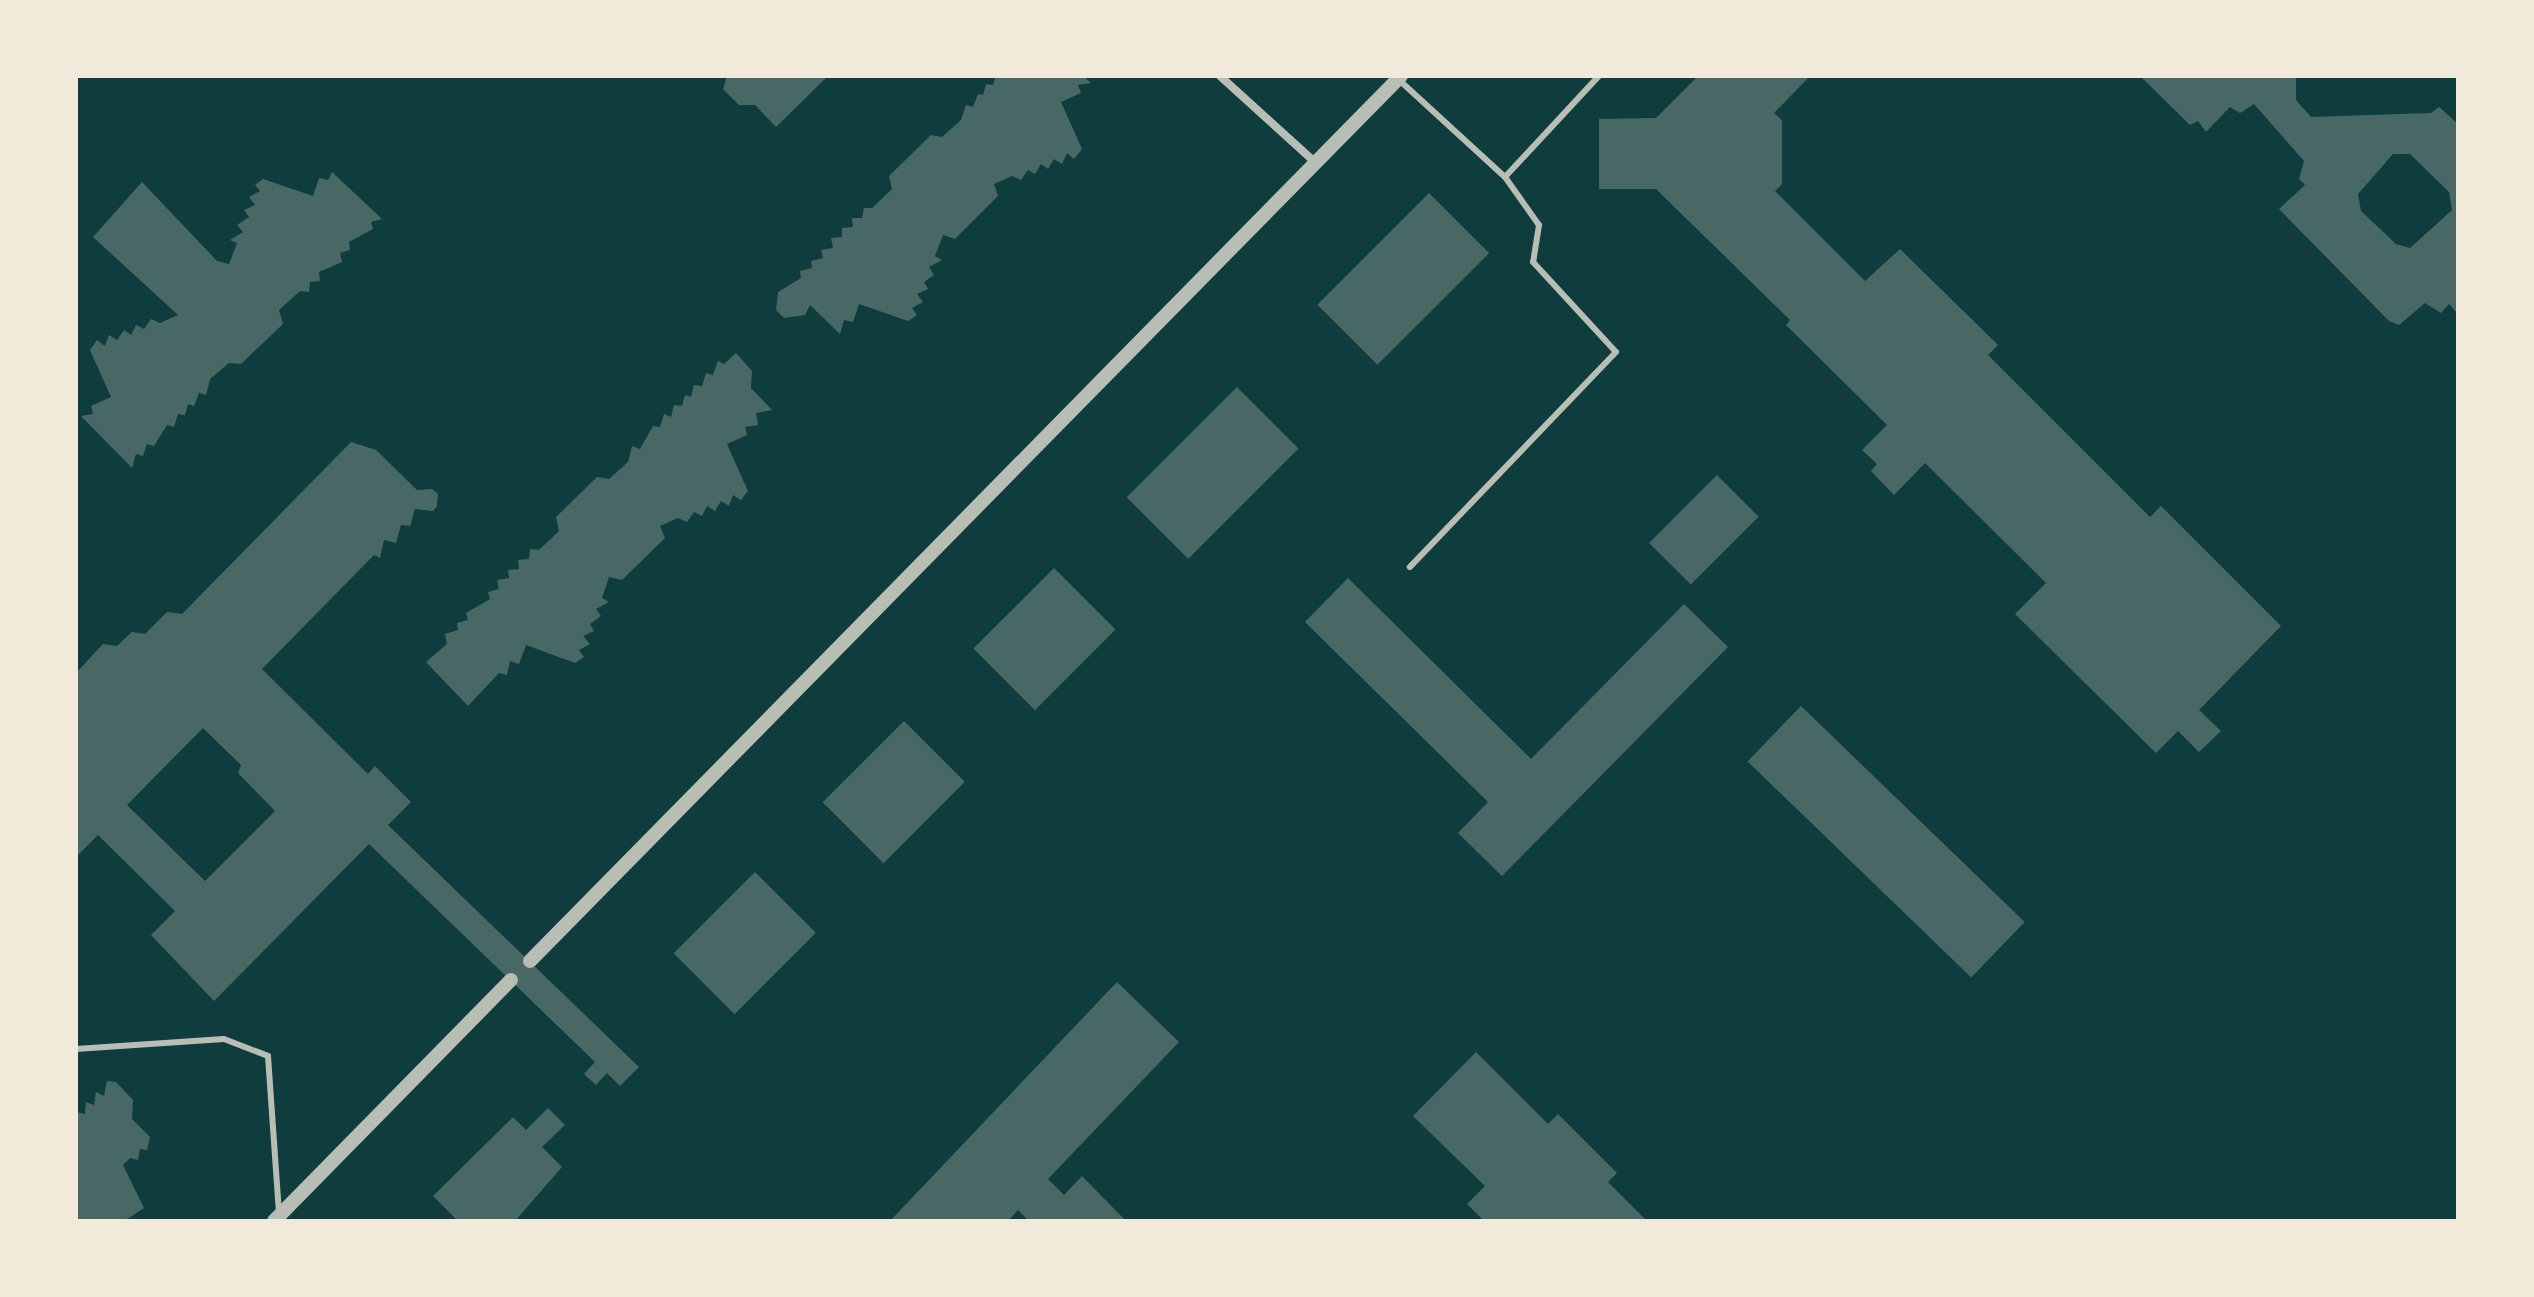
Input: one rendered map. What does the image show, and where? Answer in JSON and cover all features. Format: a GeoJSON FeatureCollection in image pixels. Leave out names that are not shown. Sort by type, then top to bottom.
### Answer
{"type":"FeatureCollection","features":[{"type":"Feature","properties":{"kind":"street"},"geometry":{"type":"LineString","coordinates":[[1220,76],[1315,162]]}},
{"type":"Feature","properties":{"kind":"street"},"geometry":{"type":"LineString","coordinates":[[530,961],[1400,78]]}},
{"type":"Feature","properties":{"kind":"street"},"geometry":{"type":"LineString","coordinates":[[277,1218],[511,980]]}},
{"type":"Feature","properties":{"kind":"lane"},"geometry":{"type":"LineString","coordinates":[[1505,177],[1599,76]]}},
{"type":"Feature","properties":{"kind":"lane"},"geometry":{"type":"LineString","coordinates":[[1400,78],[1505,177],[1539,225],[1533,262],[1616,352],[1410,567]]}},
{"type":"Feature","properties":{"kind":"lane"},"geometry":{"type":"LineString","coordinates":[[76,1049],[224,1039],[268,1056],[277,1218]]}},
{"type":"Feature","properties":{"kind":"building"},"geometry":{"type":"Polygon","coordinates":[[[727,76],[828,76],[776,127],[755,105],[739,105],[723,89],[727,76]]]}},
{"type":"Feature","properties":{"kind":"building"},"geometry":{"type":"Polygon","coordinates":[[[996,76],[1083,76],[1091,83],[1078,85],[1081,93],[1061,102],[1082,149],[1074,159],[1067,153],[1062,164],[1054,159],[1048,169],[1041,164],[1035,174],[1028,170],[1021,180],[1012,176],[994,184],[998,196],[955,239],[943,235],[935,256],[942,260],[929,267],[934,275],[924,282],[928,289],[917,294],[923,302],[912,308],[917,315],[908,321],[859,304],[853,322],[844,320],[840,334],[810,305],[805,315],[784,318],[776,310],[778,292],[801,278],[800,271],[812,268],[811,261],[823,258],[821,250],[833,248],[831,238],[842,237],[842,228],[853,227],[852,218],[862,218],[864,208],[872,208],[892,189],[889,176],[931,135],[942,137],[961,120],[966,105],[973,107],[978,94],[983,95],[986,84],[993,85],[996,76]]]}},
{"type":"Feature","properties":{"kind":"building"},"geometry":{"type":"Polygon","coordinates":[[[1698,76],[1810,76],[1774,113],[1782,120],[1782,184],[1775,191],[1865,281],[1900,249],[1998,345],[1988,355],[2150,517],[2161,506],[2281,626],[2199,710],[2221,731],[2199,752],[2178,731],[2156,753],[2015,614],[2046,583],[1925,463],[1894,495],[1871,471],[1877,464],[1862,450],[1887,425],[1786,325],[1790,320],[1656,189],[1599,189],[1599,119],[1656,118],[1698,76]]]}},
{"type":"Feature","properties":{"kind":"building"},"geometry":{"type":"Polygon","coordinates":[[[2140,76],[2296,76],[2296,100],[2311,117],[2431,113],[2439,107],[2458,124],[2458,314],[2449,304],[2441,313],[2425,303],[2399,325],[2389,321],[2279,209],[2305,185],[2299,179],[2304,161],[2254,104],[2240,113],[2230,107],[2206,132],[2198,121],[2190,125],[2140,76]],[[2393,154],[2358,194],[2361,211],[2396,244],[2410,248],[2452,210],[2449,192],[2410,154],[2393,154]]]}},
{"type":"Feature","properties":{"kind":"building"},"geometry":{"type":"Polygon","coordinates":[[[332,172],[382,219],[371,222],[373,229],[349,242],[350,250],[340,253],[342,262],[319,272],[320,281],[310,282],[309,292],[300,291],[279,310],[283,324],[241,364],[229,363],[210,379],[206,395],[199,393],[194,406],[188,404],[185,415],[178,414],[174,427],[167,425],[154,446],[147,444],[143,456],[136,454],[132,468],[81,416],[93,414],[91,406],[111,397],[90,350],[97,340],[105,346],[109,335],[117,340],[124,330],[131,335],[136,325],[144,329],[151,319],[160,323],[178,315],[93,237],[142,182],[217,261],[229,264],[237,243],[230,240],[243,232],[237,225],[249,217],[244,210],[255,205],[249,197],[260,191],[255,185],[263,179],[313,196],[319,178],[328,180],[332,172]]]}},
{"type":"Feature","properties":{"kind":"building"},"geometry":{"type":"Polygon","coordinates":[[[1429,193],[1489,253],[1377,365],[1317,305],[1429,193]]]}},
{"type":"Feature","properties":{"kind":"building"},"geometry":{"type":"Polygon","coordinates":[[[736,353],[752,371],[751,388],[772,410],[756,413],[758,425],[745,427],[747,435],[727,444],[748,491],[741,500],[733,495],[729,506],[721,501],[715,511],[707,506],[702,516],[694,512],[687,522],[678,518],[660,526],[665,538],[622,580],[609,577],[602,598],[609,602],[596,609],[601,616],[590,624],[594,631],[583,636],[590,644],[579,650],[584,657],[575,663],[526,645],[519,664],[510,661],[507,675],[499,673],[468,706],[426,662],[447,644],[445,634],[458,630],[457,623],[468,620],[466,613],[490,599],[488,592],[499,589],[497,580],[509,578],[508,570],[519,569],[518,560],[529,559],[530,549],[539,550],[559,531],[556,517],[597,477],[609,479],[628,462],[632,446],[640,449],[653,426],[660,427],[664,414],[671,417],[674,405],[682,406],[685,395],[691,397],[694,385],[702,386],[706,373],[713,375],[718,361],[724,364],[736,353]]]}},
{"type":"Feature","properties":{"kind":"building"},"geometry":{"type":"Polygon","coordinates":[[[1237,387],[1299,449],[1188,559],[1127,497],[1237,387]]]}},
{"type":"Feature","properties":{"kind":"building"},"geometry":{"type":"Polygon","coordinates":[[[351,442],[376,450],[417,490],[432,489],[438,494],[437,506],[433,511],[415,509],[410,526],[401,525],[396,543],[384,540],[380,558],[374,555],[262,669],[368,774],[375,766],[411,802],[388,825],[639,1067],[620,1086],[607,1073],[596,1085],[584,1074],[595,1062],[369,844],[214,1001],[151,935],[175,911],[98,835],[76,857],[76,673],[103,644],[117,646],[132,632],[145,634],[167,612],[182,614],[351,442]],[[203,728],[127,805],[205,881],[275,811],[238,773],[241,765],[203,728]]]}},
{"type":"Feature","properties":{"kind":"building"},"geometry":{"type":"Polygon","coordinates":[[[1717,475],[1759,517],[1691,585],[1649,543],[1717,475]]]}},
{"type":"Feature","properties":{"kind":"building"},"geometry":{"type":"Polygon","coordinates":[[[1054,568],[1116,630],[1035,710],[973,649],[1054,568]]]}},
{"type":"Feature","properties":{"kind":"building"},"geometry":{"type":"Polygon","coordinates":[[[1348,578],[1531,759],[1684,604],[1728,647],[1502,876],[1458,833],[1488,802],[1305,622],[1348,578]]]}},
{"type":"Feature","properties":{"kind":"building"},"geometry":{"type":"Polygon","coordinates":[[[1801,706],[2025,922],[1971,977],[1748,761],[1801,706]]]}},
{"type":"Feature","properties":{"kind":"building"},"geometry":{"type":"Polygon","coordinates":[[[904,721],[965,782],[883,863],[823,802],[904,721]]]}},
{"type":"Feature","properties":{"kind":"building"},"geometry":{"type":"Polygon","coordinates":[[[755,872],[816,933],[734,1014],[674,953],[755,872]]]}},
{"type":"Feature","properties":{"kind":"building"},"geometry":{"type":"Polygon","coordinates":[[[1117,982],[1179,1042],[1048,1179],[1064,1195],[1082,1176],[1126,1221],[1029,1221],[1018,1210],[1008,1221],[890,1221],[1117,982]]]}},
{"type":"Feature","properties":{"kind":"building"},"geometry":{"type":"Polygon","coordinates":[[[1476,1052],[1548,1124],[1558,1114],[1617,1173],[1608,1182],[1647,1221],[1484,1221],[1467,1204],[1485,1186],[1413,1116],[1476,1052]]]}},
{"type":"Feature","properties":{"kind":"building"},"geometry":{"type":"Polygon","coordinates":[[[107,1081],[116,1082],[133,1100],[132,1119],[150,1137],[147,1150],[140,1149],[138,1160],[130,1158],[123,1165],[144,1208],[124,1221],[76,1221],[76,1112],[85,1114],[86,1102],[94,1105],[96,1092],[104,1096],[107,1081]]]}},
{"type":"Feature","properties":{"kind":"building"},"geometry":{"type":"Polygon","coordinates":[[[548,1108],[565,1125],[542,1147],[562,1167],[515,1221],[458,1221],[433,1196],[513,1117],[526,1130],[548,1108]]]}}]}
